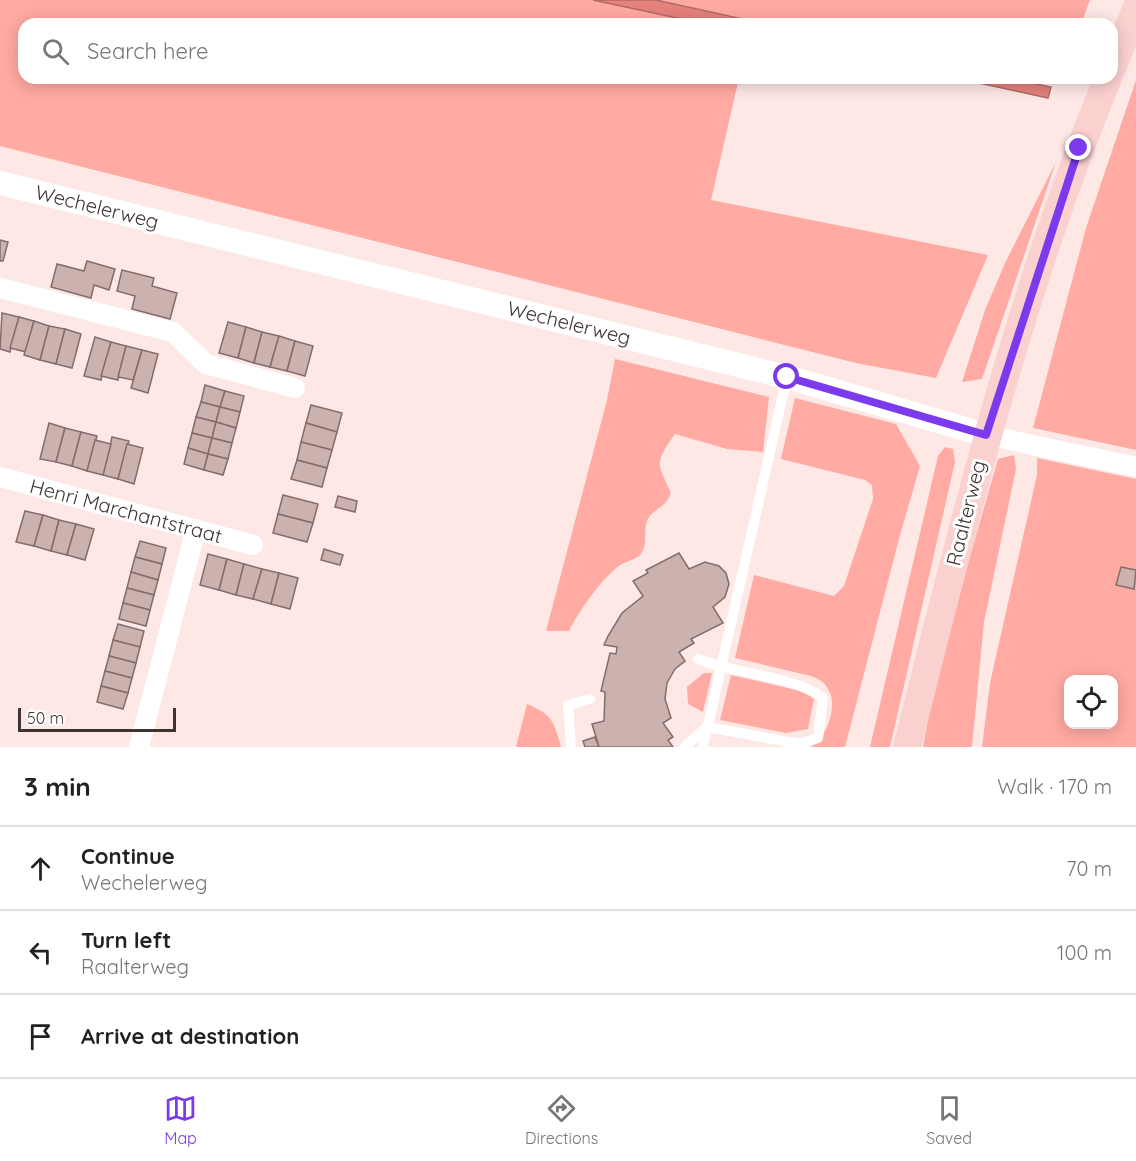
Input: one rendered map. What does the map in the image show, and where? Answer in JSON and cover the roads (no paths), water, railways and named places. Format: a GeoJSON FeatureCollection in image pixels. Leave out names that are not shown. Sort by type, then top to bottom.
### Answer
{"type":"FeatureCollection","features":[{"type":"Feature","properties":{"kind":"main road"},"geometry":{"type":"LineString","coordinates":[[1118,53],[1136,9]]}},
{"type":"Feature","properties":{"kind":"main road","name":"Raalterweg"},"geometry":{"type":"LineString","coordinates":[[907,747],[986,435],[1079,148],[1106,84]]}},
{"type":"Feature","properties":{"kind":"street","name":"Wechelerweg"},"geometry":{"type":"LineString","coordinates":[[0,183],[787,377],[986,435],[1136,467]]}},
{"type":"Feature","properties":{"kind":"street"},"geometry":{"type":"LineString","coordinates":[[0,288],[173,332],[206,364],[295,388]]}},
{"type":"Feature","properties":{"kind":"street","name":"Henri Marchantstraat"},"geometry":{"type":"LineString","coordinates":[[0,477],[253,545]]}},
{"type":"Feature","properties":{"kind":"street"},"geometry":{"type":"LineString","coordinates":[[139,747],[196,529]]}},
{"type":"Feature","properties":{"kind":"lane"},"geometry":{"type":"LineString","coordinates":[[703,747],[787,377]]}},
{"type":"Feature","properties":{"kind":"lane"},"geometry":{"type":"LineString","coordinates":[[698,659],[721,668],[811,689],[823,698],[818,738],[800,744],[707,727]]}},
{"type":"Feature","properties":{"kind":"lane"},"geometry":{"type":"LineString","coordinates":[[571,747],[568,705],[590,699]]}},
{"type":"Feature","properties":{"kind":"lane"},"geometry":{"type":"LineString","coordinates":[[684,747],[707,727]]}}]}
